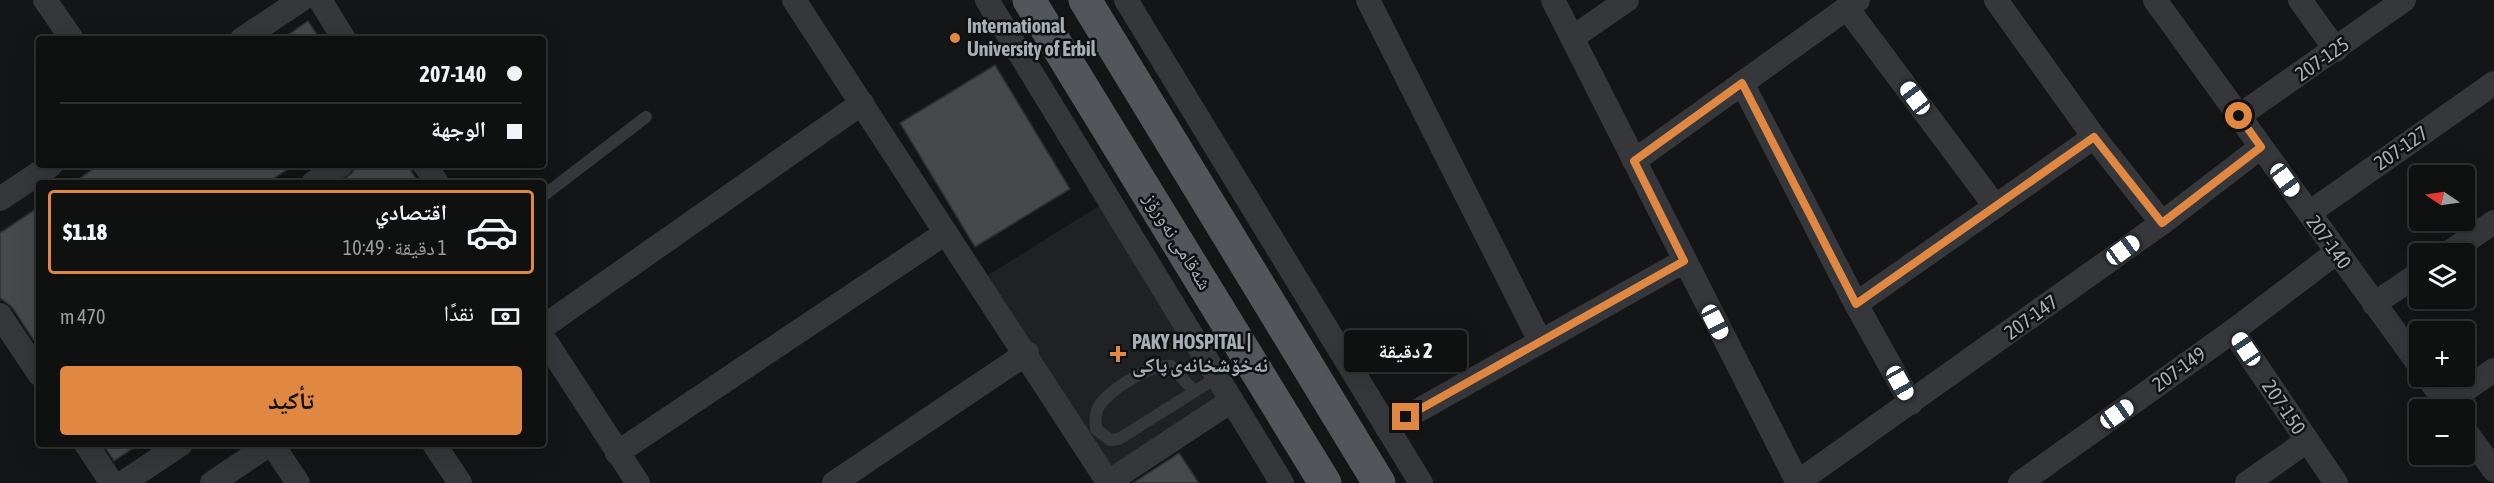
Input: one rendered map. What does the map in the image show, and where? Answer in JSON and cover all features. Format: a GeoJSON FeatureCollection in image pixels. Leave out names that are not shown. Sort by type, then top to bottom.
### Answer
{"type":"FeatureCollection","features":[{"type":"Feature","properties":{"kind":"main road","name":"شەقامی نەورۆز"},"geometry":{"type":"LineString","coordinates":[[1029,0],[1325,483]]}},
{"type":"Feature","properties":{"kind":"main road"},"geometry":{"type":"LineString","coordinates":[[1085,0],[1379,483]]}},
{"type":"Feature","properties":{"kind":"main road"},"geometry":{"type":"LineString","coordinates":[[1078,80],[1097,79],[1121,62]]}},
{"type":"Feature","properties":{"kind":"main road"},"geometry":{"type":"LineString","coordinates":[[1101,118],[1116,99],[1139,92]]}},
{"type":"Feature","properties":{"kind":"street"},"geometry":{"type":"LineString","coordinates":[[45,0],[70,36]]}},
{"type":"Feature","properties":{"kind":"street"},"geometry":{"type":"LineString","coordinates":[[247,36],[301,0]]}},
{"type":"Feature","properties":{"kind":"street"},"geometry":{"type":"LineString","coordinates":[[320,0],[342,36]]}},
{"type":"Feature","properties":{"kind":"street"},"geometry":{"type":"LineString","coordinates":[[794,0],[944,234],[1027,353],[1107,482],[1231,401]]}},
{"type":"Feature","properties":{"kind":"street"},"geometry":{"type":"LineString","coordinates":[[987,0],[1282,483]]}},
{"type":"Feature","properties":{"kind":"street"},"geometry":{"type":"LineString","coordinates":[[1126,0],[1421,483]]}},
{"type":"Feature","properties":{"kind":"street"},"geometry":{"type":"LineString","coordinates":[[1368,0],[1540,341]]}},
{"type":"Feature","properties":{"kind":"street"},"geometry":{"type":"LineString","coordinates":[[1553,0],[1798,483]]}},
{"type":"Feature","properties":{"kind":"street"},"geometry":{"type":"LineString","coordinates":[[1572,38],[1627,0]]}},
{"type":"Feature","properties":{"kind":"street"},"geometry":{"type":"LineString","coordinates":[[1996,0],[2094,137],[2162,223]]}},
{"type":"Feature","properties":{"kind":"street","name":"207-140"},"geometry":{"type":"LineString","coordinates":[[2155,0],[2409,351]]}},
{"type":"Feature","properties":{"kind":"street"},"geometry":{"type":"LineString","coordinates":[[2300,0],[2336,50]]}},
{"type":"Feature","properties":{"kind":"street","name":"207-125"},"geometry":{"type":"LineString","coordinates":[[2239,116],[2404,0]]}},
{"type":"Feature","properties":{"kind":"street"},"geometry":{"type":"LineString","coordinates":[[1634,161],[1853,4],[1995,206]]}},
{"type":"Feature","properties":{"kind":"street"},"geometry":{"type":"LineString","coordinates":[[1742,83],[1856,304],[1911,403]]}},
{"type":"Feature","properties":{"kind":"street","name":"207-127"},"geometry":{"type":"LineString","coordinates":[[2308,213],[2494,84]]}},
{"type":"Feature","properties":{"kind":"street"},"geometry":{"type":"LineString","coordinates":[[546,325],[862,103]]}},
{"type":"Feature","properties":{"kind":"street"},"geometry":{"type":"LineString","coordinates":[[1856,304],[2094,137]]}},
{"type":"Feature","properties":{"kind":"street","name":"207-147"},"geometry":{"type":"LineString","coordinates":[[1798,483],[2162,223],[2261,147]]}},
{"type":"Feature","properties":{"kind":"street"},"geometry":{"type":"LineString","coordinates":[[1,196],[46,168]]}},
{"type":"Feature","properties":{"kind":"street"},"geometry":{"type":"LineString","coordinates":[[318,180],[336,168]]}},
{"type":"Feature","properties":{"kind":"street"},"geometry":{"type":"LineString","coordinates":[[2463,243],[2494,222]]}},
{"type":"Feature","properties":{"kind":"street"},"geometry":{"type":"LineString","coordinates":[[617,453],[944,234]]}},
{"type":"Feature","properties":{"kind":"street","name":"207-149"},"geometry":{"type":"LineString","coordinates":[[2020,483],[2234,331],[2337,252]]}},
{"type":"Feature","properties":{"kind":"street"},"geometry":{"type":"LineString","coordinates":[[1387,428],[1684,261]]}},
{"type":"Feature","properties":{"kind":"street"},"geometry":{"type":"LineString","coordinates":[[2374,304],[2409,280]]}},
{"type":"Feature","properties":{"kind":"street"},"geometry":{"type":"LineString","coordinates":[[0,315],[36,366]]}},
{"type":"Feature","properties":{"kind":"street","name":"207-150"},"geometry":{"type":"LineString","coordinates":[[2234,331],[2336,483]]}},
{"type":"Feature","properties":{"kind":"street"},"geometry":{"type":"LineString","coordinates":[[546,342],[638,483]]}},
{"type":"Feature","properties":{"kind":"street"},"geometry":{"type":"LineString","coordinates":[[834,483],[1027,353]]}},
{"type":"Feature","properties":{"kind":"street"},"geometry":{"type":"LineString","coordinates":[[1216,378],[1250,358]]}},
{"type":"Feature","properties":{"kind":"street"},"geometry":{"type":"LineString","coordinates":[[2457,399],[2494,370]]}},
{"type":"Feature","properties":{"kind":"street"},"geometry":{"type":"LineString","coordinates":[[2247,483],[2307,441]]}},
{"type":"Feature","properties":{"kind":"street"},"geometry":{"type":"LineString","coordinates":[[2475,444],[2494,470]]}},
{"type":"Feature","properties":{"kind":"street"},"geometry":{"type":"LineString","coordinates":[[88,447],[112,483]]}},
{"type":"Feature","properties":{"kind":"street"},"geometry":{"type":"LineString","coordinates":[[123,483],[177,447]]}},
{"type":"Feature","properties":{"kind":"street"},"geometry":{"type":"LineString","coordinates":[[212,483],[266,447]]}},
{"type":"Feature","properties":{"kind":"street"},"geometry":{"type":"LineString","coordinates":[[273,447],[298,483]]}},
{"type":"Feature","properties":{"kind":"street"},"geometry":{"type":"LineString","coordinates":[[436,447],[460,483]]}},
{"type":"Feature","properties":{"kind":"lane"},"geometry":{"type":"LineString","coordinates":[[546,194],[646,117]]}},
{"type":"Feature","properties":{"kind":"lane"},"geometry":{"type":"LineString","coordinates":[[1194,391],[1171,366],[1153,367],[1107,396],[1098,408],[1096,429],[1110,440],[1119,439],[1216,378]]}},
{"type":"Feature","properties":{"kind":"shaded area","name":"PAKY HOSPITAL | نەخۆشخانەی پاکی"},"geometry":{"type":"Polygon","coordinates":[[[1110,199],[1228,394],[1109,471],[982,279],[1110,199]]]}},
{"type":"Feature","properties":{"kind":"building"},"geometry":{"type":"Polygon","coordinates":[[[308,21],[318,36],[286,36],[308,21]]]}},
{"type":"Feature","properties":{"kind":"building","name":"International University of Erbil"},"geometry":{"type":"Polygon","coordinates":[[[995,65],[1070,189],[975,247],[900,123],[995,65]]]}},
{"type":"Feature","properties":{"kind":"building"},"geometry":{"type":"Polygon","coordinates":[[[95,168],[290,168],[272,180],[77,180],[95,168]]]}},
{"type":"Feature","properties":{"kind":"building"},"geometry":{"type":"Polygon","coordinates":[[[354,168],[409,168],[417,180],[343,180],[353,172],[354,168]]]}},
{"type":"Feature","properties":{"kind":"building"},"geometry":{"type":"Polygon","coordinates":[[[36,209],[36,343],[12,307],[0,298],[0,233],[36,209]]]}},
{"type":"Feature","properties":{"kind":"building"},"geometry":{"type":"Polygon","coordinates":[[[105,447],[135,447],[114,461],[105,447]]]}},
{"type":"Feature","properties":{"kind":"building"},"geometry":{"type":"Polygon","coordinates":[[[1179,453],[1199,483],[1133,483],[1179,453]]]}},
{"type":"Feature","properties":{"kind":"place","name":"International University of Erbil"},"geometry":{"type":"Point","coordinates":[955,38]}},
{"type":"Feature","properties":{"kind":"place","name":"PAKY HOSPITAL | نەخۆشخانەی پاکی"},"geometry":{"type":"Point","coordinates":[1118,354]}},
{"type":"Feature","properties":{"kind":"route"},"geometry":{"type":"LineString","coordinates":[[1406,417],[1684,261],[1634,161],[1742,83],[1856,304],[2094,137],[2162,223],[2261,147],[2239,116]]}}]}
